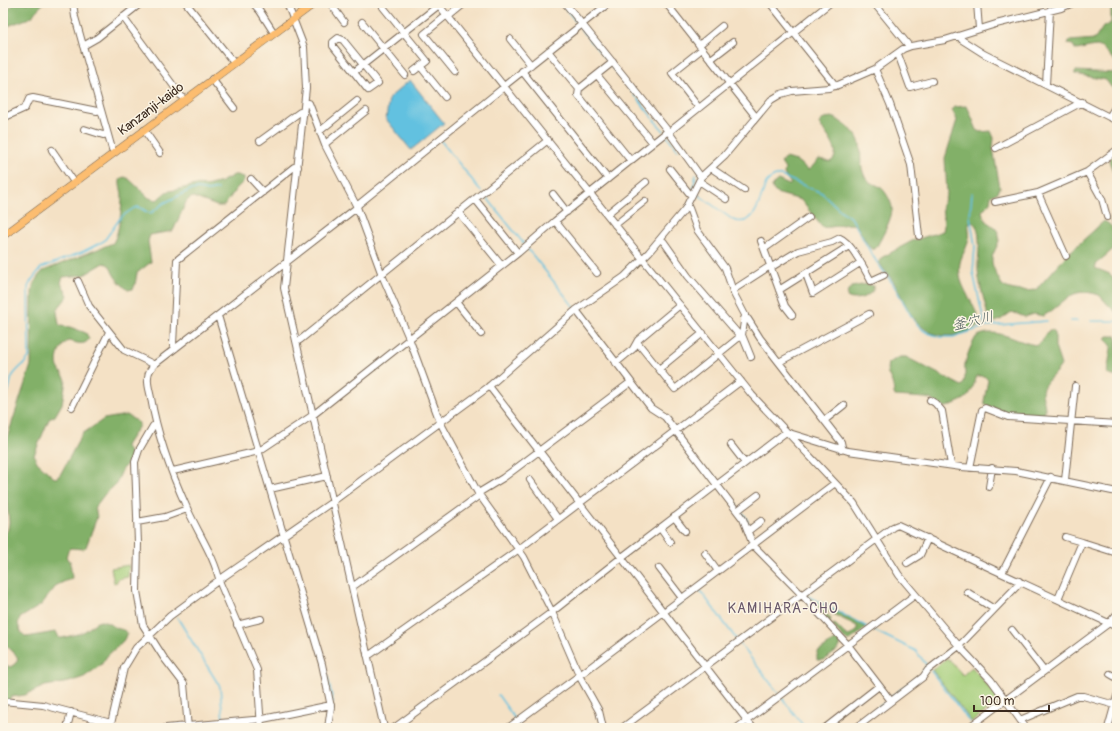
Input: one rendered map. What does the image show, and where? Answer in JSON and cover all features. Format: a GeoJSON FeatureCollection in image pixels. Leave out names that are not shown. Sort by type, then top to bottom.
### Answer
{"type":"FeatureCollection","features":[{"type":"Feature","properties":{"kind":"main road","name":"Kanzanji-kaido"},"geometry":{"type":"LineString","coordinates":[[4,232],[74,182],[315,3]]}},
{"type":"Feature","properties":{"kind":"street"},"geometry":{"type":"LineString","coordinates":[[73,3],[75,17],[100,110],[114,152]]}},
{"type":"Feature","properties":{"kind":"street"},"geometry":{"type":"LineString","coordinates":[[83,46],[97,38],[141,3]]}},
{"type":"Feature","properties":{"kind":"street"},"geometry":{"type":"LineString","coordinates":[[186,3],[234,63]]}},
{"type":"Feature","properties":{"kind":"street"},"geometry":{"type":"LineString","coordinates":[[253,3],[274,33]]}},
{"type":"Feature","properties":{"kind":"street"},"geometry":{"type":"LineString","coordinates":[[287,3],[302,38],[304,47],[306,88],[284,288],[384,728]]}},
{"type":"Feature","properties":{"kind":"street"},"geometry":{"type":"LineString","coordinates":[[330,3],[344,22]]}},
{"type":"Feature","properties":{"kind":"street"},"geometry":{"type":"LineString","coordinates":[[455,72],[424,34],[465,3]]}},
{"type":"Feature","properties":{"kind":"street"},"geometry":{"type":"LineString","coordinates":[[565,3],[668,132],[700,179],[726,199]]}},
{"type":"Feature","properties":{"kind":"street"},"geometry":{"type":"LineString","coordinates":[[261,728],[258,674],[219,580],[211,556],[187,509],[156,426],[148,382],[149,372],[154,365],[286,263],[522,71],[609,3]]}},
{"type":"Feature","properties":{"kind":"street"},"geometry":{"type":"LineString","coordinates":[[666,3],[756,117]]}},
{"type":"Feature","properties":{"kind":"street"},"geometry":{"type":"LineString","coordinates":[[770,3],[836,86]]}},
{"type":"Feature","properties":{"kind":"street"},"geometry":{"type":"LineString","coordinates":[[173,471],[259,451],[313,415],[502,266],[555,221],[830,3]]}},
{"type":"Feature","properties":{"kind":"street"},"geometry":{"type":"LineString","coordinates":[[874,3],[909,46]]}},
{"type":"Feature","properties":{"kind":"street"},"geometry":{"type":"LineString","coordinates":[[977,3],[979,30]]}},
{"type":"Feature","properties":{"kind":"street"},"geometry":{"type":"LineString","coordinates":[[3,701],[43,705],[111,725],[124,668],[132,654],[170,616],[219,580],[332,502],[489,386],[576,310],[624,277],[643,259],[687,206],[700,179],[725,155],[767,104],[781,94],[792,91],[836,86],[875,69],[909,46],[940,41],[1071,3]]}},
{"type":"Feature","properties":{"kind":"street"},"geometry":{"type":"LineString","coordinates":[[354,72],[438,4],[741,381],[786,432],[858,508],[894,569],[959,646],[987,675],[1026,728]]}},
{"type":"Feature","properties":{"kind":"street"},"geometry":{"type":"LineString","coordinates":[[383,7],[427,61],[414,71]]}},
{"type":"Feature","properties":{"kind":"street"},"geometry":{"type":"LineString","coordinates":[[1046,84],[1050,10]]}},
{"type":"Feature","properties":{"kind":"street"},"geometry":{"type":"LineString","coordinates":[[123,18],[184,100]]}},
{"type":"Feature","properties":{"kind":"street"},"geometry":{"type":"LineString","coordinates":[[362,22],[405,75]]}},
{"type":"Feature","properties":{"kind":"street"},"geometry":{"type":"LineString","coordinates":[[699,108],[672,73],[722,26]]}},
{"type":"Feature","properties":{"kind":"street"},"geometry":{"type":"LineString","coordinates":[[958,36],[984,54],[1082,102],[1117,121]]}},
{"type":"Feature","properties":{"kind":"street"},"geometry":{"type":"LineString","coordinates":[[338,38],[343,40],[363,65],[378,82],[368,90],[333,46],[333,42],[338,38]]}},
{"type":"Feature","properties":{"kind":"street"},"geometry":{"type":"LineString","coordinates":[[510,39],[531,65]]}},
{"type":"Feature","properties":{"kind":"street"},"geometry":{"type":"LineString","coordinates":[[711,59],[733,42]]}},
{"type":"Feature","properties":{"kind":"street"},"geometry":{"type":"LineString","coordinates":[[548,51],[579,89],[578,94],[631,161]]}},
{"type":"Feature","properties":{"kind":"street"},"geometry":{"type":"LineString","coordinates":[[898,54],[910,88],[932,81]]}},
{"type":"Feature","properties":{"kind":"street"},"geometry":{"type":"LineString","coordinates":[[579,89],[613,62]]}},
{"type":"Feature","properties":{"kind":"street"},"geometry":{"type":"LineString","coordinates":[[420,66],[445,97]]}},
{"type":"Feature","properties":{"kind":"street"},"geometry":{"type":"LineString","coordinates":[[875,69],[890,104],[911,165],[919,236]]}},
{"type":"Feature","properties":{"kind":"street"},"geometry":{"type":"LineString","coordinates":[[522,71],[608,179]]}},
{"type":"Feature","properties":{"kind":"street"},"geometry":{"type":"LineString","coordinates":[[597,75],[653,144]]}},
{"type":"Feature","properties":{"kind":"street"},"geometry":{"type":"LineString","coordinates":[[212,79],[234,108]]}},
{"type":"Feature","properties":{"kind":"street"},"geometry":{"type":"LineString","coordinates":[[3,118],[25,108],[29,99],[33,98],[97,111],[100,110]]}},
{"type":"Feature","properties":{"kind":"street"},"geometry":{"type":"LineString","coordinates":[[320,131],[357,102]]}},
{"type":"Feature","properties":{"kind":"street"},"geometry":{"type":"LineString","coordinates":[[996,148],[1082,102]]}},
{"type":"Feature","properties":{"kind":"street"},"geometry":{"type":"LineString","coordinates":[[305,103],[310,103],[325,144],[357,206],[382,275],[410,338],[440,422],[479,494],[519,549],[552,612],[580,675],[599,711],[602,728]]}},
{"type":"Feature","properties":{"kind":"street"},"geometry":{"type":"LineString","coordinates":[[1109,117],[1117,104]]}},
{"type":"Feature","properties":{"kind":"street"},"geometry":{"type":"LineString","coordinates":[[325,144],[366,111]]}},
{"type":"Feature","properties":{"kind":"street"},"geometry":{"type":"LineString","coordinates":[[260,141],[300,112],[304,113]]}},
{"type":"Feature","properties":{"kind":"street"},"geometry":{"type":"LineString","coordinates":[[84,129],[104,135],[107,134]]}},
{"type":"Feature","properties":{"kind":"street"},"geometry":{"type":"LineString","coordinates":[[144,130],[160,153]]}},
{"type":"Feature","properties":{"kind":"street"},"geometry":{"type":"LineString","coordinates":[[296,341],[300,340],[382,275],[548,140]]}},
{"type":"Feature","properties":{"kind":"street"},"geometry":{"type":"LineString","coordinates":[[52,150],[74,182]]}},
{"type":"Feature","properties":{"kind":"street"},"geometry":{"type":"LineString","coordinates":[[995,202],[1038,193],[1088,172],[1117,150]]}},
{"type":"Feature","properties":{"kind":"street"},"geometry":{"type":"LineString","coordinates":[[176,348],[173,345],[178,260],[294,167],[298,167]]}},
{"type":"Feature","properties":{"kind":"street"},"geometry":{"type":"LineString","coordinates":[[711,168],[744,190]]}},
{"type":"Feature","properties":{"kind":"street"},"geometry":{"type":"LineString","coordinates":[[670,169],[692,195]]}},
{"type":"Feature","properties":{"kind":"street"},"geometry":{"type":"LineString","coordinates":[[1088,172],[1102,199],[1106,217]]}},
{"type":"Feature","properties":{"kind":"street"},"geometry":{"type":"LineString","coordinates":[[251,179],[263,192]]}},
{"type":"Feature","properties":{"kind":"street"},"geometry":{"type":"LineString","coordinates":[[607,214],[646,182]]}},
{"type":"Feature","properties":{"kind":"street"},"geometry":{"type":"LineString","coordinates":[[1038,193],[1066,256]]}},
{"type":"Feature","properties":{"kind":"street"},"geometry":{"type":"LineString","coordinates":[[553,194],[567,212]]}},
{"type":"Feature","properties":{"kind":"street"},"geometry":{"type":"LineString","coordinates":[[475,199],[518,253]]}},
{"type":"Feature","properties":{"kind":"street"},"geometry":{"type":"LineString","coordinates":[[615,225],[645,201]]}},
{"type":"Feature","properties":{"kind":"street"},"geometry":{"type":"LineString","coordinates":[[637,342],[675,389],[741,336],[745,315],[733,290],[725,268],[697,230],[687,206]]}},
{"type":"Feature","properties":{"kind":"street"},"geometry":{"type":"LineString","coordinates":[[458,212],[502,266]]}},
{"type":"Feature","properties":{"kind":"street"},"geometry":{"type":"LineString","coordinates":[[764,249],[809,217]]}},
{"type":"Feature","properties":{"kind":"street"},"geometry":{"type":"LineString","coordinates":[[555,221],[596,273]]}},
{"type":"Feature","properties":{"kind":"street"},"geometry":{"type":"LineString","coordinates":[[733,290],[798,251],[832,242],[838,238],[843,239],[849,246],[871,281],[884,275]]}},
{"type":"Feature","properties":{"kind":"street"},"geometry":{"type":"LineString","coordinates":[[660,239],[664,242],[688,276],[741,336],[751,357]]}},
{"type":"Feature","properties":{"kind":"street"},"geometry":{"type":"LineString","coordinates":[[761,241],[779,290],[792,315]]}},
{"type":"Feature","properties":{"kind":"street"},"geometry":{"type":"LineString","coordinates":[[779,290],[849,246]]}},
{"type":"Feature","properties":{"kind":"street"},"geometry":{"type":"LineString","coordinates":[[806,274],[813,293],[860,263]]}},
{"type":"Feature","properties":{"kind":"street"},"geometry":{"type":"LineString","coordinates":[[78,281],[88,306],[124,350],[154,365]]}},
{"type":"Feature","properties":{"kind":"street"},"geometry":{"type":"LineString","coordinates":[[456,302],[481,334]]}},
{"type":"Feature","properties":{"kind":"street"},"geometry":{"type":"LineString","coordinates":[[616,363],[633,349],[637,342],[680,305]]}},
{"type":"Feature","properties":{"kind":"street"},"geometry":{"type":"LineString","coordinates":[[576,310],[651,408],[665,417],[737,511],[743,519],[753,545],[848,645],[891,701]]}},
{"type":"Feature","properties":{"kind":"street"},"geometry":{"type":"LineString","coordinates":[[779,362],[869,314]]}},
{"type":"Feature","properties":{"kind":"street"},"geometry":{"type":"LineString","coordinates":[[217,316],[259,451],[322,664],[331,705],[328,728]]}},
{"type":"Feature","properties":{"kind":"street"},"geometry":{"type":"LineString","coordinates":[[744,318],[748,319],[760,338],[825,420],[841,442],[841,450]]}},
{"type":"Feature","properties":{"kind":"street"},"geometry":{"type":"LineString","coordinates":[[72,407],[105,337],[109,332]]}},
{"type":"Feature","properties":{"kind":"street"},"geometry":{"type":"LineString","coordinates":[[659,369],[703,333]]}},
{"type":"Feature","properties":{"kind":"street"},"geometry":{"type":"LineString","coordinates":[[368,655],[519,549],[741,381]]}},
{"type":"Feature","properties":{"kind":"street"},"geometry":{"type":"LineString","coordinates":[[352,586],[540,451],[631,382]]}},
{"type":"Feature","properties":{"kind":"street"},"geometry":{"type":"LineString","coordinates":[[489,386],[753,728]]}},
{"type":"Feature","properties":{"kind":"street"},"geometry":{"type":"LineString","coordinates":[[1065,480],[1075,386]]}},
{"type":"Feature","properties":{"kind":"street"},"geometry":{"type":"LineString","coordinates":[[930,400],[942,411],[951,466]]}},
{"type":"Feature","properties":{"kind":"street"},"geometry":{"type":"LineString","coordinates":[[825,420],[844,405]]}},
{"type":"Feature","properties":{"kind":"street"},"geometry":{"type":"LineString","coordinates":[[970,468],[982,410],[986,408],[1008,416],[1117,424]]}},
{"type":"Feature","properties":{"kind":"street"},"geometry":{"type":"LineString","coordinates":[[156,426],[153,426],[139,450],[135,462],[137,591],[141,621],[149,636],[184,684],[188,727]]}},
{"type":"Feature","properties":{"kind":"street"},"geometry":{"type":"LineString","coordinates":[[786,432],[841,450],[951,466],[1016,471],[1117,492]]}},
{"type":"Feature","properties":{"kind":"street"},"geometry":{"type":"LineString","coordinates":[[394,728],[552,612],[786,432]]}},
{"type":"Feature","properties":{"kind":"street"},"geometry":{"type":"LineString","coordinates":[[731,445],[745,464]]}},
{"type":"Feature","properties":{"kind":"street"},"geometry":{"type":"LineString","coordinates":[[989,487],[992,468]]}},
{"type":"Feature","properties":{"kind":"street"},"geometry":{"type":"LineString","coordinates":[[270,489],[327,476]]}},
{"type":"Feature","properties":{"kind":"street"},"geometry":{"type":"LineString","coordinates":[[1002,573],[1051,478]]}},
{"type":"Feature","properties":{"kind":"street"},"geometry":{"type":"LineString","coordinates":[[530,480],[558,519]]}},
{"type":"Feature","properties":{"kind":"street"},"geometry":{"type":"LineString","coordinates":[[508,728],[835,483]]}},
{"type":"Feature","properties":{"kind":"street"},"geometry":{"type":"LineString","coordinates":[[737,511],[758,496]]}},
{"type":"Feature","properties":{"kind":"street"},"geometry":{"type":"LineString","coordinates":[[137,522],[165,517],[187,509]]}},
{"type":"Feature","properties":{"kind":"street"},"geometry":{"type":"LineString","coordinates":[[674,517],[685,531]]}},
{"type":"Feature","properties":{"kind":"street"},"geometry":{"type":"LineString","coordinates":[[748,531],[761,521]]}},
{"type":"Feature","properties":{"kind":"street"},"geometry":{"type":"LineString","coordinates":[[622,728],[893,527],[898,525],[1117,627]]}},
{"type":"Feature","properties":{"kind":"street"},"geometry":{"type":"LineString","coordinates":[[660,528],[670,542]]}},
{"type":"Feature","properties":{"kind":"street"},"geometry":{"type":"LineString","coordinates":[[1065,537],[1117,553]]}},
{"type":"Feature","properties":{"kind":"street"},"geometry":{"type":"LineString","coordinates":[[907,562],[920,555],[928,538]]}},
{"type":"Feature","properties":{"kind":"street"},"geometry":{"type":"LineString","coordinates":[[1058,599],[1082,542]]}},
{"type":"Feature","properties":{"kind":"street"},"geometry":{"type":"LineString","coordinates":[[705,553],[718,571]]}},
{"type":"Feature","properties":{"kind":"street"},"geometry":{"type":"LineString","coordinates":[[658,568],[682,598]]}},
{"type":"Feature","properties":{"kind":"street"},"geometry":{"type":"LineString","coordinates":[[856,728],[959,646],[1018,585],[1019,581]]}},
{"type":"Feature","properties":{"kind":"street"},"geometry":{"type":"LineString","coordinates":[[967,592],[994,610]]}},
{"type":"Feature","properties":{"kind":"street"},"geometry":{"type":"LineString","coordinates":[[737,728],[915,595]]}},
{"type":"Feature","properties":{"kind":"street"},"geometry":{"type":"LineString","coordinates":[[968,728],[1109,623],[1117,614]]}},
{"type":"Feature","properties":{"kind":"street"},"geometry":{"type":"LineString","coordinates":[[237,625],[261,619]]}},
{"type":"Feature","properties":{"kind":"street"},"geometry":{"type":"LineString","coordinates":[[1012,630],[1044,671]]}},
{"type":"Feature","properties":{"kind":"street"},"geometry":{"type":"LineString","coordinates":[[1110,674],[1117,678]]}},
{"type":"Feature","properties":{"kind":"street"},"geometry":{"type":"LineString","coordinates":[[825,728],[879,686]]}},
{"type":"Feature","properties":{"kind":"street"},"geometry":{"type":"LineString","coordinates":[[1020,720],[1077,696],[1083,696],[1115,707]]}},
{"type":"Feature","properties":{"kind":"street"},"geometry":{"type":"LineString","coordinates":[[1108,728],[1117,696]]}},
{"type":"Feature","properties":{"kind":"street"},"geometry":{"type":"LineString","coordinates":[[166,728],[260,719],[331,705]]}},
{"type":"Feature","properties":{"kind":"street"},"geometry":{"type":"LineString","coordinates":[[67,728],[71,712]]}},
{"type":"Feature","properties":{"kind":"green space"},"geometry":{"type":"Polygon","coordinates":[[[16,3],[44,3],[32,17],[8,26],[3,53],[3,12],[16,3]]]}},
{"type":"Feature","properties":{"kind":"green space"},"geometry":{"type":"Polygon","coordinates":[[[1111,3],[1117,3],[1117,62],[1100,47],[1095,46],[1077,50],[1073,45],[1068,44],[1069,41],[1095,39],[1103,27],[1111,23],[1111,3]]]}},
{"type":"Feature","properties":{"kind":"green space"},"geometry":{"type":"Polygon","coordinates":[[[1076,71],[1117,73],[1117,90],[1111,87],[1106,80],[1075,74],[1074,73],[1076,71]]]}},
{"type":"Feature","properties":{"kind":"green space"},"geometry":{"type":"Polygon","coordinates":[[[966,106],[977,130],[981,132],[991,131],[994,138],[993,148],[1000,188],[998,192],[991,196],[990,202],[982,211],[985,220],[995,228],[999,235],[999,241],[992,262],[1002,285],[1014,290],[1036,290],[1067,255],[1104,221],[1111,225],[1115,231],[1117,246],[1097,263],[1095,268],[1110,274],[1117,282],[1117,314],[1099,295],[1081,292],[1068,297],[1043,316],[1034,314],[1025,317],[1012,312],[996,322],[993,322],[988,317],[981,288],[978,265],[979,237],[976,225],[972,222],[969,223],[969,238],[959,270],[961,282],[977,314],[978,325],[964,333],[948,336],[933,333],[925,329],[915,320],[895,284],[879,262],[881,258],[912,241],[943,231],[942,206],[947,194],[945,158],[957,120],[952,110],[955,107],[966,106]]]}},
{"type":"Feature","properties":{"kind":"green space"},"geometry":{"type":"Polygon","coordinates":[[[830,117],[836,118],[857,137],[860,143],[862,169],[865,177],[868,181],[882,188],[888,196],[892,207],[889,222],[875,249],[869,247],[856,225],[847,224],[822,227],[801,200],[776,193],[772,188],[773,184],[778,180],[789,185],[791,184],[784,174],[785,169],[781,163],[785,158],[797,161],[808,170],[819,159],[830,162],[834,158],[835,154],[832,143],[819,123],[830,117]]]}},
{"type":"Feature","properties":{"kind":"green space"},"geometry":{"type":"Polygon","coordinates":[[[1117,152],[1117,230],[1111,219],[1115,197],[1114,174],[1109,161],[1110,158],[1117,152]]]}},
{"type":"Feature","properties":{"kind":"green space"},"geometry":{"type":"Polygon","coordinates":[[[234,175],[244,178],[244,181],[236,189],[224,206],[217,206],[193,197],[186,202],[173,231],[150,235],[148,241],[151,262],[137,273],[133,289],[128,290],[124,287],[115,277],[110,266],[104,263],[84,275],[63,277],[61,283],[68,296],[57,312],[59,324],[61,326],[70,327],[86,333],[89,339],[85,343],[68,341],[60,350],[57,362],[66,380],[62,404],[55,416],[49,419],[34,455],[37,462],[56,478],[60,475],[82,434],[104,419],[127,415],[139,423],[139,426],[126,447],[132,457],[130,461],[123,468],[116,484],[104,495],[95,507],[97,517],[86,547],[84,549],[71,548],[68,551],[66,557],[70,561],[72,578],[57,585],[41,605],[20,618],[18,624],[22,633],[27,637],[55,632],[59,638],[62,638],[83,632],[99,621],[106,622],[124,630],[127,634],[123,641],[107,656],[101,665],[84,677],[69,682],[45,686],[25,695],[11,697],[6,705],[3,717],[3,662],[10,667],[15,664],[18,659],[3,642],[3,537],[8,529],[9,522],[3,467],[6,441],[31,365],[32,292],[35,283],[43,271],[113,243],[117,233],[121,213],[121,178],[125,177],[129,179],[149,198],[157,200],[166,192],[196,185],[206,186],[221,182],[234,175]]]}},
{"type":"Feature","properties":{"kind":"green space"},"geometry":{"type":"Polygon","coordinates":[[[867,284],[873,286],[873,290],[868,295],[857,299],[847,297],[848,290],[852,287],[867,284]]]}},
{"type":"Feature","properties":{"kind":"green space"},"geometry":{"type":"Polygon","coordinates":[[[1049,330],[1055,332],[1055,347],[1061,365],[1043,388],[1042,394],[1045,410],[1043,416],[1008,414],[985,405],[984,401],[988,380],[984,376],[977,376],[972,390],[967,397],[947,407],[943,407],[930,399],[894,395],[887,367],[888,363],[900,357],[906,357],[962,386],[965,379],[966,361],[976,337],[991,333],[999,334],[1029,344],[1037,345],[1042,341],[1049,330]]]}},
{"type":"Feature","properties":{"kind":"green space"},"geometry":{"type":"Polygon","coordinates":[[[1108,336],[1117,336],[1117,377],[1107,373],[1111,348],[1111,345],[1105,339],[1108,336]]]}},
{"type":"Feature","properties":{"kind":"green space"},"geometry":{"type":"Polygon","coordinates":[[[129,565],[128,577],[117,579],[117,582],[114,583],[111,568],[129,565]]]}},
{"type":"Feature","properties":{"kind":"green space"},"geometry":{"type":"Polygon","coordinates":[[[808,597],[864,626],[865,629],[847,641],[833,626],[833,624],[849,636],[857,631],[857,626],[825,610],[824,612],[831,618],[830,622],[808,597]]]}},
{"type":"Feature","properties":{"kind":"green space"},"geometry":{"type":"Polygon","coordinates":[[[837,639],[841,641],[838,650],[823,660],[817,660],[818,652],[837,639]]]}},
{"type":"Feature","properties":{"kind":"green space"},"geometry":{"type":"Polygon","coordinates":[[[947,658],[963,675],[972,667],[998,698],[997,703],[972,722],[932,670],[947,658]]]}},
{"type":"Feature","properties":{"kind":"water"},"geometry":{"type":"Polygon","coordinates":[[[410,80],[444,123],[411,150],[386,119],[389,98],[410,80]]]}},
{"type":"Feature","properties":{"kind":"waterway"},"geometry":{"type":"LineString","coordinates":[[561,3],[578,24]]}},
{"type":"Feature","properties":{"kind":"waterway"},"geometry":{"type":"LineString","coordinates":[[581,29],[609,63]]}},
{"type":"Feature","properties":{"kind":"waterway"},"geometry":{"type":"LineString","coordinates":[[611,66],[614,70]]}},
{"type":"Feature","properties":{"kind":"waterway"},"geometry":{"type":"LineString","coordinates":[[616,72],[620,77]]}},
{"type":"Feature","properties":{"kind":"waterway"},"geometry":{"type":"LineString","coordinates":[[622,79],[627,85]]}},
{"type":"Feature","properties":{"kind":"waterway"},"geometry":{"type":"LineString","coordinates":[[628,87],[633,93]]}},
{"type":"Feature","properties":{"kind":"waterway"},"geometry":{"type":"LineString","coordinates":[[638,99],[653,118]]}},
{"type":"Feature","properties":{"kind":"waterway"},"geometry":{"type":"LineString","coordinates":[[654,120],[664,131]]}},
{"type":"Feature","properties":{"kind":"waterway"},"geometry":{"type":"LineString","coordinates":[[667,136],[678,150]]}},
{"type":"Feature","properties":{"kind":"waterway"},"geometry":{"type":"LineString","coordinates":[[441,141],[481,191]]}},
{"type":"Feature","properties":{"kind":"waterway"},"geometry":{"type":"LineString","coordinates":[[693,189],[696,175]]}},
{"type":"Feature","properties":{"kind":"waterway"},"geometry":{"type":"LineString","coordinates":[[696,193],[733,220],[741,222],[752,216],[759,204],[766,183],[774,176],[781,176],[822,193],[852,219],[868,248],[893,284],[914,321],[928,333],[940,337],[953,337],[987,326],[1047,321]]}},
{"type":"Feature","properties":{"kind":"waterway"},"geometry":{"type":"LineString","coordinates":[[3,400],[8,392],[12,377],[29,357],[28,287],[41,268],[82,252],[104,241],[121,217],[134,208],[139,207],[151,213],[164,203],[190,190],[198,189],[208,191],[218,189]]}},
{"type":"Feature","properties":{"kind":"waterway"},"geometry":{"type":"LineString","coordinates":[[972,193],[970,216],[975,246],[973,272],[985,326]]}},
{"type":"Feature","properties":{"kind":"waterway"},"geometry":{"type":"LineString","coordinates":[[484,194],[524,244]]}},
{"type":"Feature","properties":{"kind":"waterway"},"geometry":{"type":"LineString","coordinates":[[527,248],[574,307]]}},
{"type":"Feature","properties":{"kind":"waterway","name":"釜穴川"},"geometry":{"type":"LineString","coordinates":[[1071,321],[1077,321]]}},
{"type":"Feature","properties":{"kind":"waterway","name":"釜穴川"},"geometry":{"type":"LineString","coordinates":[[1091,321],[1117,321]]}},
{"type":"Feature","properties":{"kind":"waterway"},"geometry":{"type":"LineString","coordinates":[[711,473],[718,481]]}},
{"type":"Feature","properties":{"kind":"waterway"},"geometry":{"type":"LineString","coordinates":[[721,485],[737,505]]}},
{"type":"Feature","properties":{"kind":"waterway"},"geometry":{"type":"LineString","coordinates":[[741,511],[749,526]]}},
{"type":"Feature","properties":{"kind":"waterway"},"geometry":{"type":"LineString","coordinates":[[668,613],[699,589],[737,640]]}},
{"type":"Feature","properties":{"kind":"waterway"},"geometry":{"type":"LineString","coordinates":[[806,595],[867,627]]}},
{"type":"Feature","properties":{"kind":"waterway"},"geometry":{"type":"LineString","coordinates":[[177,617],[220,687],[223,720]]}},
{"type":"Feature","properties":{"kind":"waterway"},"geometry":{"type":"LineString","coordinates":[[873,630],[916,651],[928,667]]}},
{"type":"Feature","properties":{"kind":"waterway"},"geometry":{"type":"LineString","coordinates":[[740,644],[779,694]]}},
{"type":"Feature","properties":{"kind":"waterway"},"geometry":{"type":"LineString","coordinates":[[891,697],[921,674],[926,667]]}},
{"type":"Feature","properties":{"kind":"waterway"},"geometry":{"type":"LineString","coordinates":[[326,669],[333,702]]}},
{"type":"Feature","properties":{"kind":"waterway"},"geometry":{"type":"LineString","coordinates":[[931,671],[970,722]]}},
{"type":"Feature","properties":{"kind":"waterway"},"geometry":{"type":"LineString","coordinates":[[498,695],[515,719]]}},
{"type":"Feature","properties":{"kind":"waterway"},"geometry":{"type":"LineString","coordinates":[[782,698],[805,728]]}},
{"type":"Feature","properties":{"kind":"waterway"},"geometry":{"type":"LineString","coordinates":[[851,728],[887,701]]}},
{"type":"Feature","properties":{"kind":"waterway"},"geometry":{"type":"LineString","coordinates":[[518,724],[521,728]]}},
{"type":"Feature","properties":{"kind":"district","name":"KAMIHARA-CHO"},"geometry":{"type":"Point","coordinates":[783,608]}}]}
